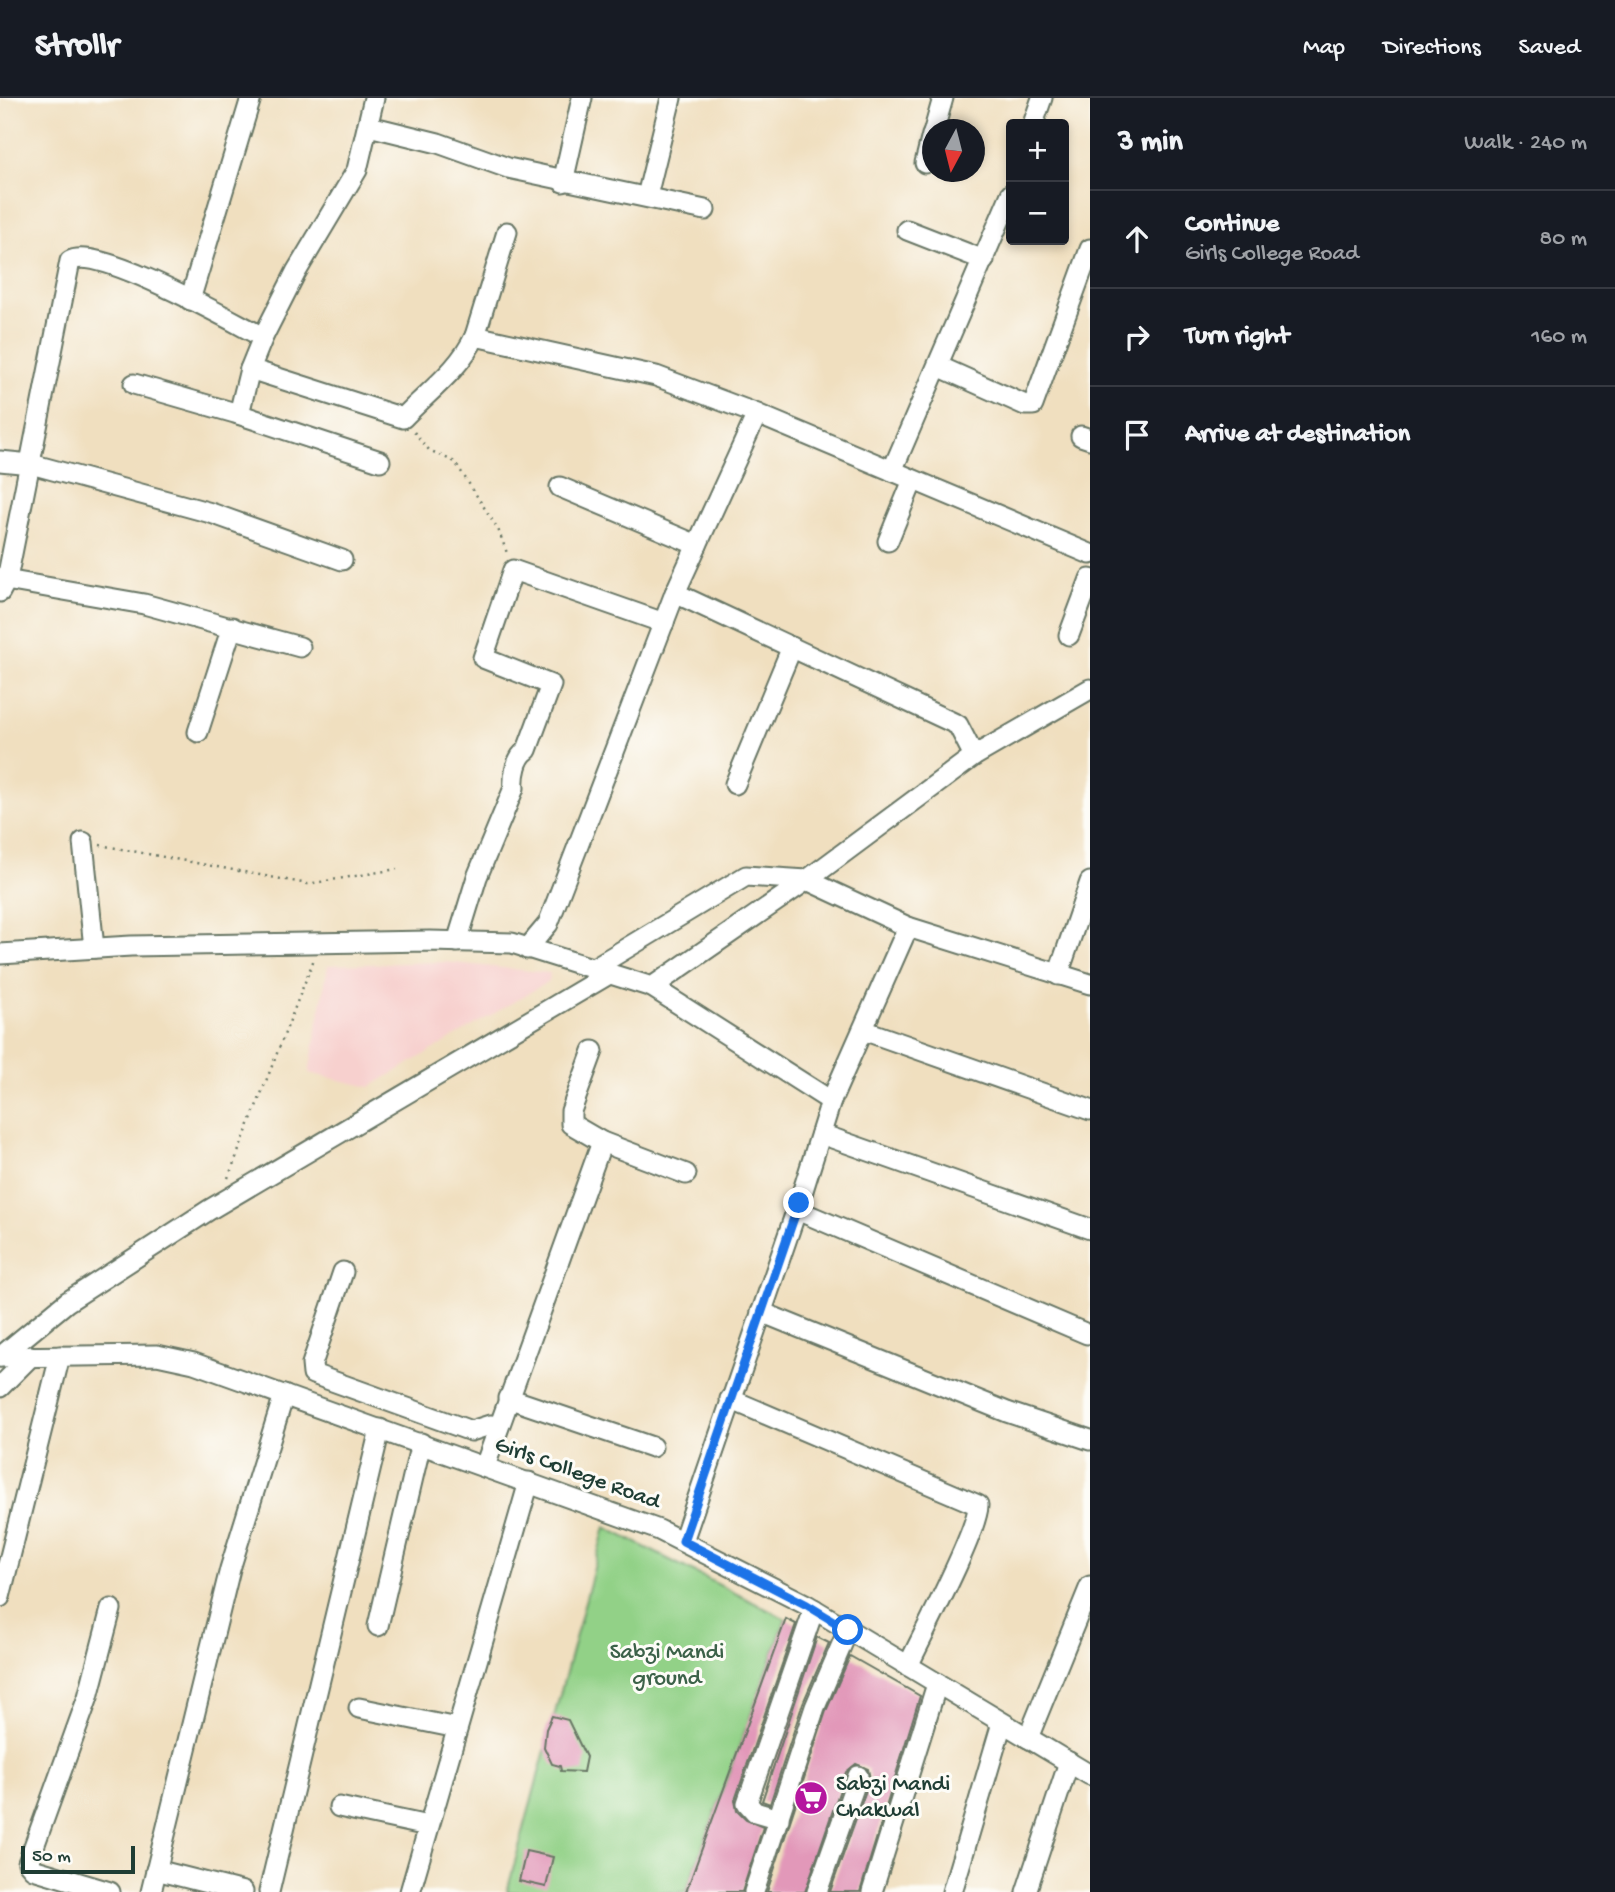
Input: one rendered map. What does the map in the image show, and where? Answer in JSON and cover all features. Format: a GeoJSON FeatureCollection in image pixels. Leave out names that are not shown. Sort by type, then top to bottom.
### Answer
{"type":"FeatureCollection","features":[{"type":"Feature","properties":{"kind":"street"},"geometry":{"type":"LineString","coordinates":[[190,300],[251,98]]}},
{"type":"Feature","properties":{"kind":"street"},"geometry":{"type":"LineString","coordinates":[[239,414],[250,369],[262,337],[330,212],[357,170],[374,98]]}},
{"type":"Feature","properties":{"kind":"street"},"geometry":{"type":"LineString","coordinates":[[563,181],[582,98]]}},
{"type":"Feature","properties":{"kind":"street"},"geometry":{"type":"LineString","coordinates":[[647,196],[671,98]]}},
{"type":"Feature","properties":{"kind":"street"},"geometry":{"type":"LineString","coordinates":[[937,119],[943,98]]}},
{"type":"Feature","properties":{"kind":"street"},"geometry":{"type":"LineString","coordinates":[[1035,119],[1042,98]]}},
{"type":"Feature","properties":{"kind":"street"},"geometry":{"type":"LineString","coordinates":[[369,126],[438,143],[508,168],[705,210]]}},
{"type":"Feature","properties":{"kind":"street"},"geometry":{"type":"LineString","coordinates":[[892,471],[1006,206]]}},
{"type":"Feature","properties":{"kind":"street"},"geometry":{"type":"LineString","coordinates":[[907,230],[984,260]]}},
{"type":"Feature","properties":{"kind":"street"},"geometry":{"type":"LineString","coordinates":[[250,369],[403,418],[435,384],[466,358],[507,232]]}},
{"type":"Feature","properties":{"kind":"street"},"geometry":{"type":"LineString","coordinates":[[938,366],[1025,405],[1033,405],[1090,249]]}},
{"type":"Feature","properties":{"kind":"street"},"geometry":{"type":"LineString","coordinates":[[262,337],[145,278],[84,256],[70,261],[64,279],[31,464],[2,584],[144,604],[300,647]]}},
{"type":"Feature","properties":{"kind":"street"},"geometry":{"type":"LineString","coordinates":[[475,336],[656,376],[757,414],[1090,554]]}},
{"type":"Feature","properties":{"kind":"street"},"geometry":{"type":"LineString","coordinates":[[134,384],[239,414],[380,461]]}},
{"type":"Feature","properties":{"kind":"street"},"geometry":{"type":"LineString","coordinates":[[527,949],[548,924],[675,593],[757,414]]}},
{"type":"Feature","properties":{"kind":"street"},"geometry":{"type":"LineString","coordinates":[[0,461],[31,464],[211,513],[342,560]]}},
{"type":"Feature","properties":{"kind":"street"},"geometry":{"type":"LineString","coordinates":[[888,541],[913,480]]}},
{"type":"Feature","properties":{"kind":"street"},"geometry":{"type":"LineString","coordinates":[[560,487],[697,545]]}},
{"type":"Feature","properties":{"kind":"street"},"geometry":{"type":"LineString","coordinates":[[457,942],[477,877],[514,788],[513,778],[521,753],[531,739],[551,685],[483,658],[513,570],[664,623]]}},
{"type":"Feature","properties":{"kind":"street"},"geometry":{"type":"LineString","coordinates":[[1069,635],[1090,579]]}},
{"type":"Feature","properties":{"kind":"street"},"geometry":{"type":"LineString","coordinates":[[675,593],[958,725],[974,756]]}},
{"type":"Feature","properties":{"kind":"street"},"geometry":{"type":"LineString","coordinates":[[198,732],[232,627]]}},
{"type":"Feature","properties":{"kind":"street"},"geometry":{"type":"LineString","coordinates":[[735,784],[792,647]]}},
{"type":"Feature","properties":{"kind":"street"},"geometry":{"type":"LineString","coordinates":[[652,987],[807,880],[974,756],[1090,689]]}},
{"type":"Feature","properties":{"kind":"street"},"geometry":{"type":"LineString","coordinates":[[83,842],[94,947]]}},
{"type":"Feature","properties":{"kind":"street"},"geometry":{"type":"LineString","coordinates":[[0,1357],[67,1303],[209,1210],[600,971],[747,876],[807,880],[908,926],[1090,984]]}},
{"type":"Feature","properties":{"kind":"street"},"geometry":{"type":"LineString","coordinates":[[1058,975],[1090,882]]}},
{"type":"Feature","properties":{"kind":"street"},"geometry":{"type":"LineString","coordinates":[[683,1541],[797,1210],[831,1101],[908,926]]}},
{"type":"Feature","properties":{"kind":"street"},"geometry":{"type":"LineString","coordinates":[[0,954],[94,947],[512,943],[652,987],[831,1101]]}},
{"type":"Feature","properties":{"kind":"street"},"geometry":{"type":"LineString","coordinates":[[863,1030],[1090,1110]]}},
{"type":"Feature","properties":{"kind":"street"},"geometry":{"type":"LineString","coordinates":[[593,1051],[571,1111],[571,1124],[602,1142],[686,1174]]}},
{"type":"Feature","properties":{"kind":"street"},"geometry":{"type":"LineString","coordinates":[[821,1134],[1090,1229]]}},
{"type":"Feature","properties":{"kind":"street"},"geometry":{"type":"LineString","coordinates":[[485,1466],[602,1142]]}},
{"type":"Feature","properties":{"kind":"street"},"geometry":{"type":"LineString","coordinates":[[797,1210],[1087,1334]]}},
{"type":"Feature","properties":{"kind":"street"},"geometry":{"type":"LineString","coordinates":[[343,1272],[312,1364],[313,1374],[471,1431],[490,1425],[498,1426]]}},
{"type":"Feature","properties":{"kind":"street"},"geometry":{"type":"LineString","coordinates":[[761,1312],[1007,1412],[1090,1440]]}},
{"type":"Feature","properties":{"kind":"street","name":"Girls College Road"},"geometry":{"type":"LineString","coordinates":[[0,1357],[157,1355],[194,1363],[659,1530],[814,1609],[1090,1775]]}},
{"type":"Feature","properties":{"kind":"street"},"geometry":{"type":"LineString","coordinates":[[0,1387],[31,1356]]}},
{"type":"Feature","properties":{"kind":"street"},"geometry":{"type":"LineString","coordinates":[[0,1597],[61,1356]]}},
{"type":"Feature","properties":{"kind":"street"},"geometry":{"type":"LineString","coordinates":[[151,1892],[230,1569],[284,1395]]}},
{"type":"Feature","properties":{"kind":"street"},"geometry":{"type":"LineString","coordinates":[[508,1398],[652,1447]]}},
{"type":"Feature","properties":{"kind":"street"},"geometry":{"type":"LineString","coordinates":[[730,1399],[978,1505],[978,1512],[962,1551],[908,1666]]}},
{"type":"Feature","properties":{"kind":"street"},"geometry":{"type":"LineString","coordinates":[[269,1892],[380,1429]]}},
{"type":"Feature","properties":{"kind":"street"},"geometry":{"type":"LineString","coordinates":[[378,1626],[421,1443]]}},
{"type":"Feature","properties":{"kind":"street"},"geometry":{"type":"LineString","coordinates":[[410,1892],[529,1482]]}},
{"type":"Feature","properties":{"kind":"street"},"geometry":{"type":"LineString","coordinates":[[1028,1738],[1090,1586]]}},
{"type":"Feature","properties":{"kind":"street"},"geometry":{"type":"LineString","coordinates":[[110,1892],[33,1870],[28,1863],[88,1697],[111,1609]]}},
{"type":"Feature","properties":{"kind":"street"},"geometry":{"type":"LineString","coordinates":[[779,1819],[755,1812],[747,1803],[814,1609]]}},
{"type":"Feature","properties":{"kind":"street"},"geometry":{"type":"LineString","coordinates":[[754,1892],[815,1707],[848,1630]]}},
{"type":"Feature","properties":{"kind":"street"},"geometry":{"type":"LineString","coordinates":[[872,1892],[937,1684]]}},
{"type":"Feature","properties":{"kind":"street"},"geometry":{"type":"LineString","coordinates":[[359,1708],[457,1728]]}},
{"type":"Feature","properties":{"kind":"street"},"geometry":{"type":"LineString","coordinates":[[952,1892],[1002,1723]]}},
{"type":"Feature","properties":{"kind":"street"},"geometry":{"type":"LineString","coordinates":[[1026,1892],[1069,1762]]}},
{"type":"Feature","properties":{"kind":"street"},"geometry":{"type":"LineString","coordinates":[[817,1892],[858,1776]]}},
{"type":"Feature","properties":{"kind":"street"},"geometry":{"type":"LineString","coordinates":[[339,1807],[428,1826]]}},
{"type":"Feature","properties":{"kind":"street"},"geometry":{"type":"LineString","coordinates":[[156,1870],[243,1892]]}},
{"type":"Feature","properties":{"kind":"path"},"geometry":{"type":"LineString","coordinates":[[403,418],[429,450],[455,462],[498,529],[513,570]]}},
{"type":"Feature","properties":{"kind":"path"},"geometry":{"type":"LineString","coordinates":[[83,842],[308,884],[397,869]]}},
{"type":"Feature","properties":{"kind":"path"},"geometry":{"type":"LineString","coordinates":[[228,1180],[321,943]]}},
{"type":"Feature","properties":{"kind":"shaded area"},"geometry":{"type":"Polygon","coordinates":[[[445,962],[550,973],[549,981],[370,1087],[309,1073],[328,965],[445,962]]]}},
{"type":"Feature","properties":{"kind":"green space","name":"Sabzi Mandi ground"},"geometry":{"type":"Polygon","coordinates":[[[605,1527],[786,1619],[686,1892],[507,1892],[605,1527]]]}},
{"type":"Feature","properties":{"kind":"building"},"geometry":{"type":"Polygon","coordinates":[[[786,1619],[796,1624],[735,1800],[737,1811],[746,1820],[763,1827],[742,1892],[686,1892],[786,1619]]]}},
{"type":"Feature","properties":{"kind":"building"},"geometry":{"type":"Polygon","coordinates":[[[817,1637],[829,1643],[803,1703],[770,1804],[762,1801],[817,1637]]]}},
{"type":"Feature","properties":{"kind":"building"},"geometry":{"type":"Polygon","coordinates":[[[850,1656],[920,1696],[860,1892],[830,1892],[870,1779],[868,1769],[856,1764],[846,1772],[805,1892],[767,1892],[826,1711],[850,1656]]]}},
{"type":"Feature","properties":{"kind":"building"},"geometry":{"type":"Polygon","coordinates":[[[552,1716],[568,1720],[586,1757],[583,1772],[561,1771],[560,1766],[552,1764],[544,1747],[546,1729],[552,1716]]]}},
{"type":"Feature","properties":{"kind":"building"},"geometry":{"type":"Polygon","coordinates":[[[526,1851],[553,1857],[546,1887],[519,1881],[526,1851]]]}},
{"type":"Feature","properties":{"kind":"place","name":"Sabzi Mandi Chakwal"},"geometry":{"type":"Point","coordinates":[811,1798]}},
{"type":"Feature","properties":{"kind":"route"},"geometry":{"type":"LineString","coordinates":[[799,1203],[683,1541],[807,1605],[848,1630]]}}]}
